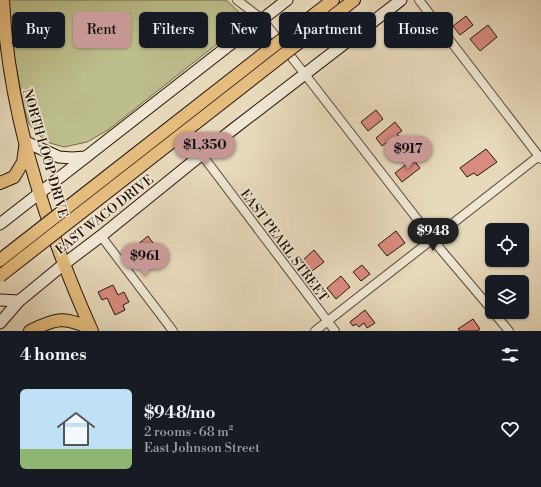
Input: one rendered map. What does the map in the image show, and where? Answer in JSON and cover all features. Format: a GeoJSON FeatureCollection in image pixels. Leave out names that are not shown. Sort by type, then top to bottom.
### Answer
{"type":"FeatureCollection","features":[{"type":"Feature","properties":{"kind":"main road","name":"NORTH LOOP DRIVE"},"geometry":{"type":"LineString","coordinates":[[3,0],[6,47],[13,90],[39,193],[76,298],[91,330]]}},
{"type":"Feature","properties":{"kind":"main road"},"geometry":{"type":"LineString","coordinates":[[271,12],[287,0]]}},
{"type":"Feature","properties":{"kind":"main road"},"geometry":{"type":"LineString","coordinates":[[0,260],[333,0]]}},
{"type":"Feature","properties":{"kind":"main road","name":"EAST WACO DRIVE"},"geometry":{"type":"LineString","coordinates":[[0,276],[354,0]]}},
{"type":"Feature","properties":{"kind":"main road","name":"EAST WACO DRIVE"},"geometry":{"type":"LineString","coordinates":[[0,323],[19,301],[64,264],[401,0]]}},
{"type":"Feature","properties":{"kind":"main road"},"geometry":{"type":"LineString","coordinates":[[0,224],[225,48]]}},
{"type":"Feature","properties":{"kind":"main road"},"geometry":{"type":"LineString","coordinates":[[0,184],[14,177],[23,162],[26,142],[59,157],[72,158],[86,156]]}},
{"type":"Feature","properties":{"kind":"main road"},"geometry":{"type":"LineString","coordinates":[[0,300],[19,301]]}},
{"type":"Feature","properties":{"kind":"main road"},"geometry":{"type":"LineString","coordinates":[[30,331],[44,324],[63,319],[79,323],[91,330]]}},
{"type":"Feature","properties":{"kind":"street"},"geometry":{"type":"LineString","coordinates":[[237,0],[253,12]]}},
{"type":"Feature","properties":{"kind":"street"},"geometry":{"type":"LineString","coordinates":[[315,331],[540,157],[419,0]]}},
{"type":"Feature","properties":{"kind":"street"},"geometry":{"type":"LineString","coordinates":[[271,31],[433,239],[485,301]]}},
{"type":"Feature","properties":{"kind":"street","name":"EAST PEARL STREET"},"geometry":{"type":"LineString","coordinates":[[202,155],[335,331]]}},
{"type":"Feature","properties":{"kind":"street"},"geometry":{"type":"LineString","coordinates":[[101,236],[173,331]]}},
{"type":"Feature","properties":{"kind":"street"},"geometry":{"type":"LineString","coordinates":[[499,319],[509,331]]}},
{"type":"Feature","properties":{"kind":"green space"},"geometry":{"type":"Polygon","coordinates":[[[8,0],[226,0],[239,12],[216,12],[216,45],[108,130],[87,142],[64,147],[50,143],[40,136],[29,124],[24,108],[13,48],[65,48],[65,12],[12,12],[12,37],[8,0]]]}},
{"type":"Feature","properties":{"kind":"building"},"geometry":{"type":"Polygon","coordinates":[[[466,16],[473,25],[460,35],[453,26],[466,16]]]}},
{"type":"Feature","properties":{"kind":"building"},"geometry":{"type":"Polygon","coordinates":[[[488,25],[497,37],[480,51],[470,39],[488,25]]]}},
{"type":"Feature","properties":{"kind":"building"},"geometry":{"type":"Polygon","coordinates":[[[376,110],[383,119],[368,131],[361,122],[376,110]]]}},
{"type":"Feature","properties":{"kind":"building"},"geometry":{"type":"Polygon","coordinates":[[[395,122],[402,131],[397,134],[400,137],[393,143],[390,140],[382,146],[376,138],[395,122]]]}},
{"type":"Feature","properties":{"kind":"building"},"geometry":{"type":"Polygon","coordinates":[[[486,149],[497,162],[477,176],[474,173],[467,177],[460,168],[486,149]]]}},
{"type":"Feature","properties":{"kind":"building"},"geometry":{"type":"Polygon","coordinates":[[[413,159],[420,168],[402,182],[395,173],[413,159]]]}},
{"type":"Feature","properties":{"kind":"building"},"geometry":{"type":"Polygon","coordinates":[[[396,231],[405,243],[387,256],[378,245],[396,231]]]}},
{"type":"Feature","properties":{"kind":"building"},"geometry":{"type":"Polygon","coordinates":[[[148,236],[156,247],[139,260],[131,250],[148,236]]]}},
{"type":"Feature","properties":{"kind":"building"},"geometry":{"type":"Polygon","coordinates":[[[314,250],[324,262],[312,271],[303,260],[314,250]]]}},
{"type":"Feature","properties":{"kind":"building"},"geometry":{"type":"Polygon","coordinates":[[[362,265],[370,274],[361,281],[353,272],[362,265]]]}},
{"type":"Feature","properties":{"kind":"building"},"geometry":{"type":"Polygon","coordinates":[[[341,276],[350,287],[336,299],[327,288],[341,276]]]}},
{"type":"Feature","properties":{"kind":"building"},"geometry":{"type":"Polygon","coordinates":[[[113,285],[118,295],[124,292],[129,302],[123,305],[125,310],[115,315],[107,298],[102,300],[98,292],[113,285]]]}},
{"type":"Feature","properties":{"kind":"building"},"geometry":{"type":"Polygon","coordinates":[[[365,310],[375,323],[367,328],[364,323],[359,327],[356,324],[353,326],[350,322],[365,310]]]}},
{"type":"Feature","properties":{"kind":"building"},"geometry":{"type":"Polygon","coordinates":[[[473,319],[480,329],[477,331],[460,331],[458,329],[473,319]]]}}]}
